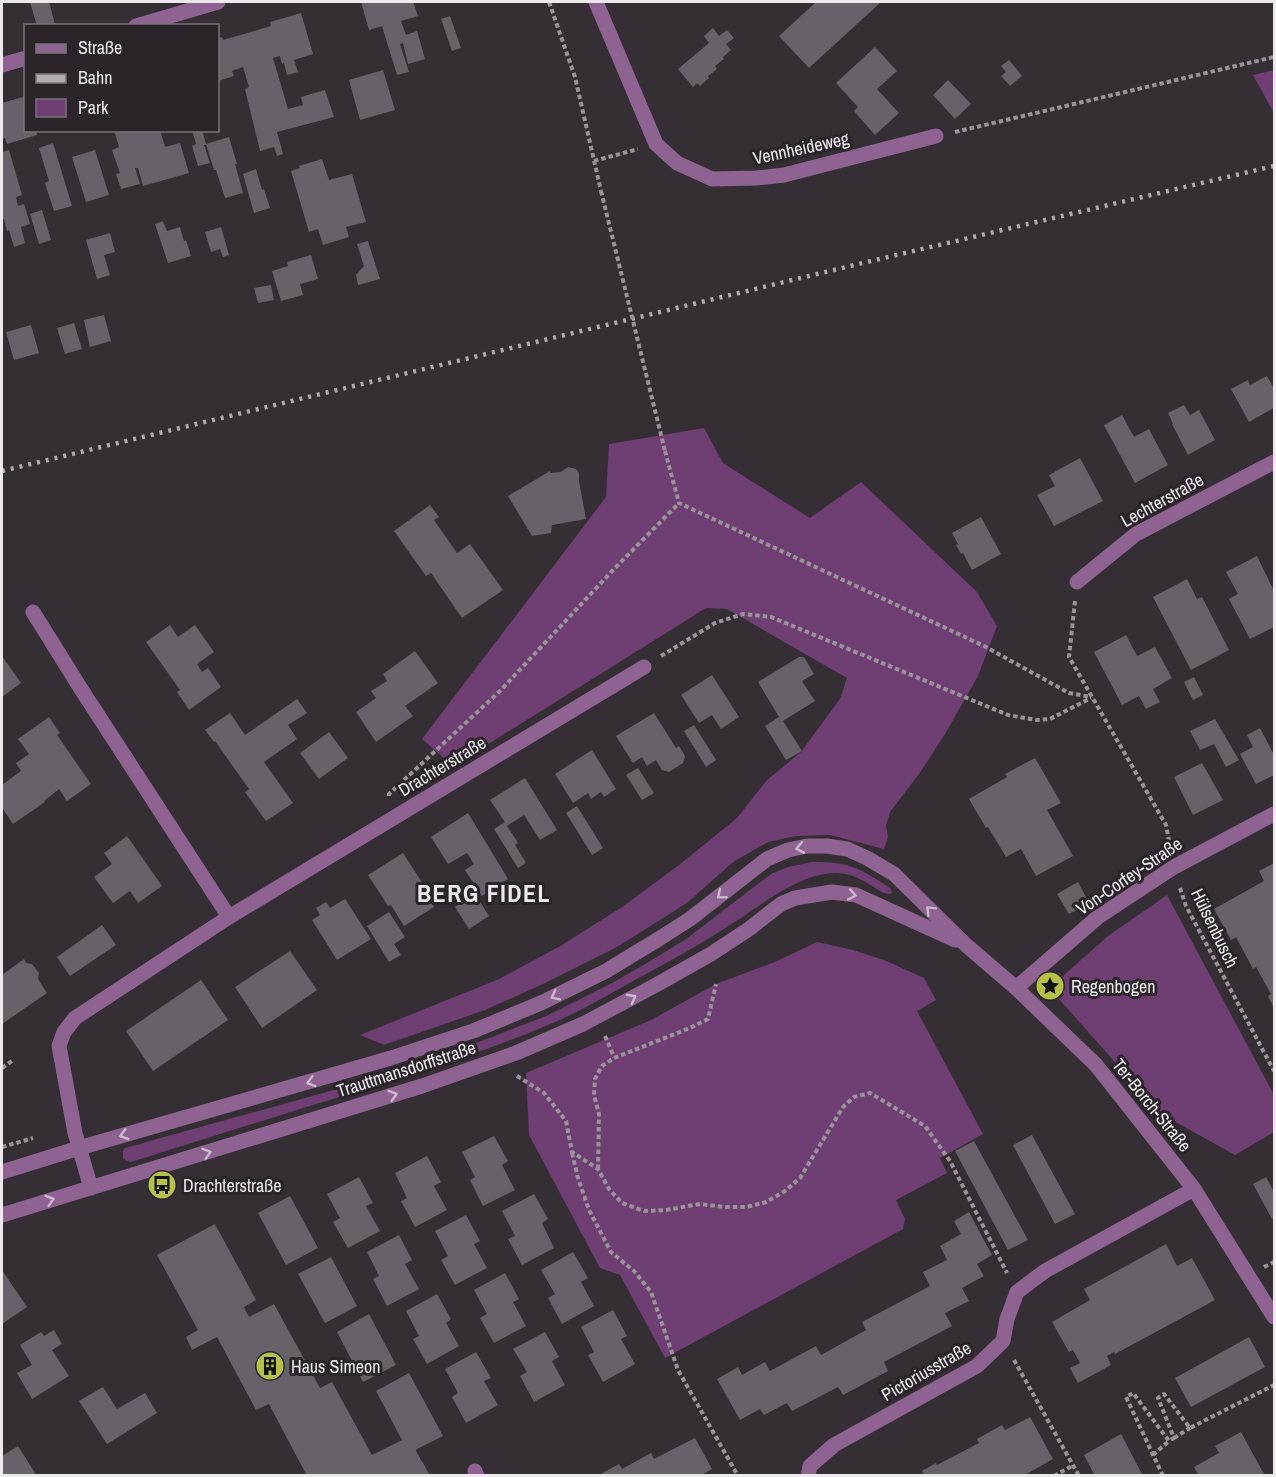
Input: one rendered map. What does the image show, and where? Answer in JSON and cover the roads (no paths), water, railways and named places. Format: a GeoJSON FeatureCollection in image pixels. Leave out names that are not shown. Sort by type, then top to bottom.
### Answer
{"type":"FeatureCollection","features":[{"type":"Feature","properties":{"kind":"street"},"geometry":{"type":"LineString","coordinates":[[143,24],[218,2]]}},
{"type":"Feature","properties":{"kind":"street","name":"Vennheideweg"},"geometry":{"type":"LineString","coordinates":[[596,2],[656,144],[676,163],[712,179],[784,175],[936,136]]}},
{"type":"Feature","properties":{"kind":"street"},"geometry":{"type":"LineString","coordinates":[[2,65],[24,59]]}},
{"type":"Feature","properties":{"kind":"street","name":"Lechterstraße"},"geometry":{"type":"LineString","coordinates":[[1077,582],[1136,534],[1275,462]]}},
{"type":"Feature","properties":{"kind":"street"},"geometry":{"type":"LineString","coordinates":[[33,612],[229,917]]}},
{"type":"Feature","properties":{"kind":"street","name":"Drachterstraße"},"geometry":{"type":"LineString","coordinates":[[91,1188],[78,1148],[59,1046],[64,1032],[75,1018],[229,917],[644,667]]}},
{"type":"Feature","properties":{"kind":"street","name":"Von-Corfey-Straße"},"geometry":{"type":"LineString","coordinates":[[1016,988],[1098,917],[1174,867],[1275,814]]}},
{"type":"Feature","properties":{"kind":"street","name":"Ter-Borch-Straße"},"geometry":{"type":"LineString","coordinates":[[766,859],[788,850],[807,846],[827,846],[847,849],[894,874],[966,945],[1016,988],[1096,1065],[1194,1189],[1275,1317]]}},
{"type":"Feature","properties":{"kind":"street","name":"Trauttmansdorffstraße"},"geometry":{"type":"LineString","coordinates":[[2,1172],[391,1058],[473,1031],[541,1003],[606,972],[690,919],[766,859]]}},
{"type":"Feature","properties":{"kind":"street","name":"Ter-Borch-Straße"},"geometry":{"type":"LineString","coordinates":[[795,898],[832,892],[856,895],[966,945]]}},
{"type":"Feature","properties":{"kind":"street","name":"Trauttmansdorffstraße"},"geometry":{"type":"LineString","coordinates":[[2,1215],[422,1086],[516,1053],[583,1024],[656,985],[711,954],[781,904],[795,898]]}},
{"type":"Feature","properties":{"kind":"street","name":"Pictoriusstraße"},"geometry":{"type":"LineString","coordinates":[[808,1476],[810,1466],[834,1445],[977,1366],[1003,1341],[1007,1319],[1017,1292],[1045,1271],[1194,1189]]}},
{"type":"Feature","properties":{"kind":"railway"},"geometry":{"type":"LineString","coordinates":[[2,471],[1274,166]]}},
{"type":"Feature","properties":{"kind":"place","name":"Regenbogen"},"geometry":{"type":"Point","coordinates":[1050,986]}},
{"type":"Feature","properties":{"kind":"place","name":"Drachterstraße"},"geometry":{"type":"Point","coordinates":[162,1185]}},
{"type":"Feature","properties":{"kind":"place","name":"Haus Simeon"},"geometry":{"type":"Point","coordinates":[270,1366]}},
{"type":"Feature","properties":{"kind":"district","name":"BERG FIDEL"},"geometry":{"type":"Point","coordinates":[484,893]}}]}
